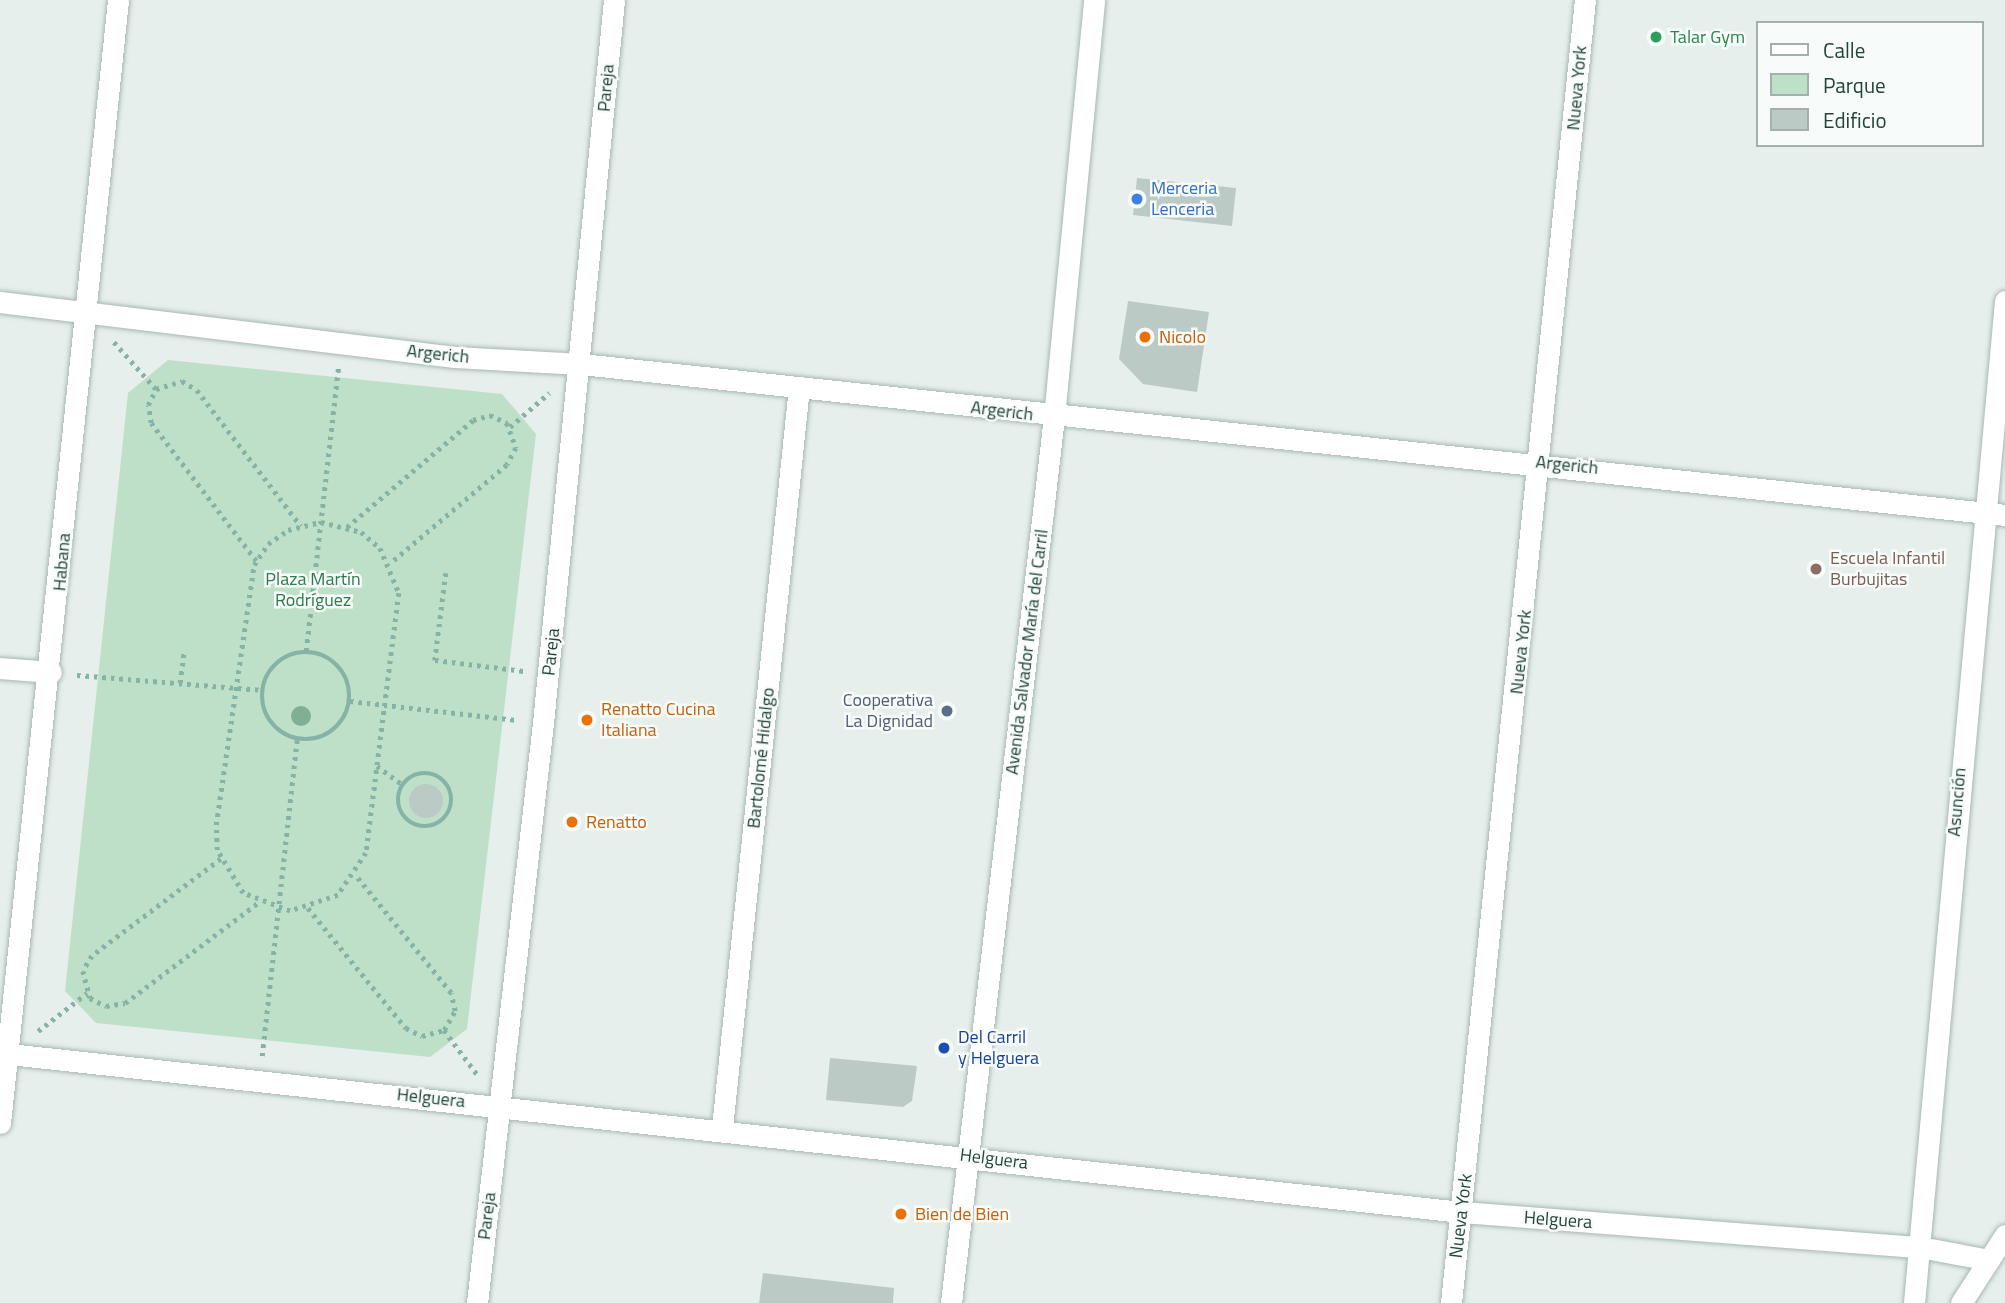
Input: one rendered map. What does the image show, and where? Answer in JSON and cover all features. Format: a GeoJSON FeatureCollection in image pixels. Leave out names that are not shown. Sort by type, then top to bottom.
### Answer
{"type":"FeatureCollection","features":[{"type":"Feature","properties":{"kind":"street","name":"Habana"},"geometry":{"type":"LineString","coordinates":[[0,1122],[4,1054],[51,672],[118,0]]}},
{"type":"Feature","properties":{"kind":"street","name":"Pareja"},"geometry":{"type":"LineString","coordinates":[[477,1303],[581,363],[614,0]]}},
{"type":"Feature","properties":{"kind":"street","name":"Avenida Salvador María del Carril"},"geometry":{"type":"LineString","coordinates":[[951,1303],[1054,417],[1094,0]]}},
{"type":"Feature","properties":{"kind":"street","name":"Nueva York"},"geometry":{"type":"LineString","coordinates":[[1451,1303],[1541,462],[1585,0]]}},
{"type":"Feature","properties":{"kind":"street","name":"Argerich"},"geometry":{"type":"LineString","coordinates":[[0,302],[86,310],[455,357],[581,363],[1054,417],[1541,462],[2005,515]]}},
{"type":"Feature","properties":{"kind":"street","name":"Asunción"},"geometry":{"type":"LineString","coordinates":[[1914,1303],[1982,512],[2005,302]]}},
{"type":"Feature","properties":{"kind":"street","name":"Bartolomé Hidalgo"},"geometry":{"type":"LineString","coordinates":[[722,1128],[799,387]]}},
{"type":"Feature","properties":{"kind":"street"},"geometry":{"type":"LineString","coordinates":[[0,668],[51,672]]}},
{"type":"Feature","properties":{"kind":"street","name":"Helguera"},"geometry":{"type":"LineString","coordinates":[[4,1054],[722,1128],[1462,1212],[1920,1247],[1989,1260]]}},
{"type":"Feature","properties":{"kind":"street"},"geometry":{"type":"LineString","coordinates":[[1961,1303],[2005,1235]]}},
{"type":"Feature","properties":{"kind":"path"},"geometry":{"type":"LineString","coordinates":[[86,310],[156,389]]}},
{"type":"Feature","properties":{"kind":"path"},"geometry":{"type":"LineString","coordinates":[[306,651],[341,342]]}},
{"type":"Feature","properties":{"kind":"path"},"geometry":{"type":"LineString","coordinates":[[257,561],[151,423],[148,405],[156,389],[182,381],[197,390],[301,526]]}},
{"type":"Feature","properties":{"kind":"path"},"geometry":{"type":"LineString","coordinates":[[347,527],[473,420],[490,415],[507,423],[516,449],[507,465],[390,564]]}},
{"type":"Feature","properties":{"kind":"path"},"geometry":{"type":"LineString","coordinates":[[321,522],[347,527],[380,548],[390,564],[399,593],[366,853],[356,876],[338,895],[308,908],[277,908],[243,893],[221,859],[216,825],[247,589],[257,561],[268,544],[301,526],[321,522]]}},
{"type":"Feature","properties":{"kind":"path"},"geometry":{"type":"LineString","coordinates":[[446,573],[435,660],[548,674]]}},
{"type":"Feature","properties":{"kind":"path"},"geometry":{"type":"LineString","coordinates":[[180,683],[184,650]]}},
{"type":"Feature","properties":{"kind":"path"},"geometry":{"type":"LineString","coordinates":[[306,651],[321,654],[344,672],[351,701],[332,732],[297,740],[273,726],[265,713],[262,690],[279,661],[306,651]]}},
{"type":"Feature","properties":{"kind":"path"},"geometry":{"type":"LineString","coordinates":[[51,672],[262,690]]}},
{"type":"Feature","properties":{"kind":"path"},"geometry":{"type":"LineString","coordinates":[[351,701],[543,723]]}},
{"type":"Feature","properties":{"kind":"path"},"geometry":{"type":"LineString","coordinates":[[259,1082],[297,740]]}},
{"type":"Feature","properties":{"kind":"path"},"geometry":{"type":"LineString","coordinates":[[377,766],[404,785]]}},
{"type":"Feature","properties":{"kind":"path"},"geometry":{"type":"LineString","coordinates":[[426,774],[443,780],[452,795],[444,819],[420,827],[404,818],[398,801],[404,785],[426,774]]}},
{"type":"Feature","properties":{"kind":"path"},"geometry":{"type":"LineString","coordinates":[[221,859],[92,956],[83,971],[87,993],[106,1006],[125,1003],[259,902]]}},
{"type":"Feature","properties":{"kind":"path"},"geometry":{"type":"LineString","coordinates":[[308,908],[406,1028],[422,1036],[444,1030],[456,1011],[452,993],[356,876]]}},
{"type":"Feature","properties":{"kind":"path"},"geometry":{"type":"LineString","coordinates":[[4,1054],[87,993]]}},
{"type":"Feature","properties":{"kind":"path"},"geometry":{"type":"LineString","coordinates":[[444,1030],[500,1105]]}},
{"type":"Feature","properties":{"kind":"green space","name":"Plaza Martín Rodríguez"},"geometry":{"type":"Polygon","coordinates":[[[168,360],[502,394],[536,434],[467,1029],[430,1057],[96,1023],[65,991],[128,393],[168,360]]]}},
{"type":"Feature","properties":{"kind":"building"},"geometry":{"type":"Polygon","coordinates":[[[1137,178],[1236,188],[1232,226],[1133,215],[1137,178]]]}},
{"type":"Feature","properties":{"kind":"building"},"geometry":{"type":"Polygon","coordinates":[[[1128,301],[1209,312],[1197,392],[1143,384],[1119,359],[1128,301]]]}},
{"type":"Feature","properties":{"kind":"building"},"geometry":{"type":"Polygon","coordinates":[[[426,784],[438,789],[443,801],[438,813],[426,818],[414,813],[409,801],[414,789],[426,784]]]}},
{"type":"Feature","properties":{"kind":"building"},"geometry":{"type":"Polygon","coordinates":[[[830,1058],[917,1066],[912,1101],[903,1107],[826,1100],[830,1058]]]}},
{"type":"Feature","properties":{"kind":"building"},"geometry":{"type":"Polygon","coordinates":[[[763,1273],[894,1288],[893,1303],[759,1303],[763,1273]]]}},
{"type":"Feature","properties":{"kind":"place","name":"Talar Gym"},"geometry":{"type":"Point","coordinates":[1656,37]}},
{"type":"Feature","properties":{"kind":"place","name":"Merceria Lenceria"},"geometry":{"type":"Point","coordinates":[1137,199]}},
{"type":"Feature","properties":{"kind":"place","name":"Nicolo"},"geometry":{"type":"Point","coordinates":[1145,337]}},
{"type":"Feature","properties":{"kind":"place","name":"Escuela Infantil Burbujitas"},"geometry":{"type":"Point","coordinates":[1816,569]}},
{"type":"Feature","properties":{"kind":"place","name":"Cooperativa La Dignidad"},"geometry":{"type":"Point","coordinates":[947,711]}},
{"type":"Feature","properties":{"kind":"place","name":"Renatto Cucina Italiana"},"geometry":{"type":"Point","coordinates":[587,720]}},
{"type":"Feature","properties":{"kind":"place","name":"Renatto"},"geometry":{"type":"Point","coordinates":[572,822]}},
{"type":"Feature","properties":{"kind":"place","name":"Del Carril y Helguera"},"geometry":{"type":"Point","coordinates":[944,1048]}},
{"type":"Feature","properties":{"kind":"place","name":"Bien de Bien"},"geometry":{"type":"Point","coordinates":[901,1214]}}]}
